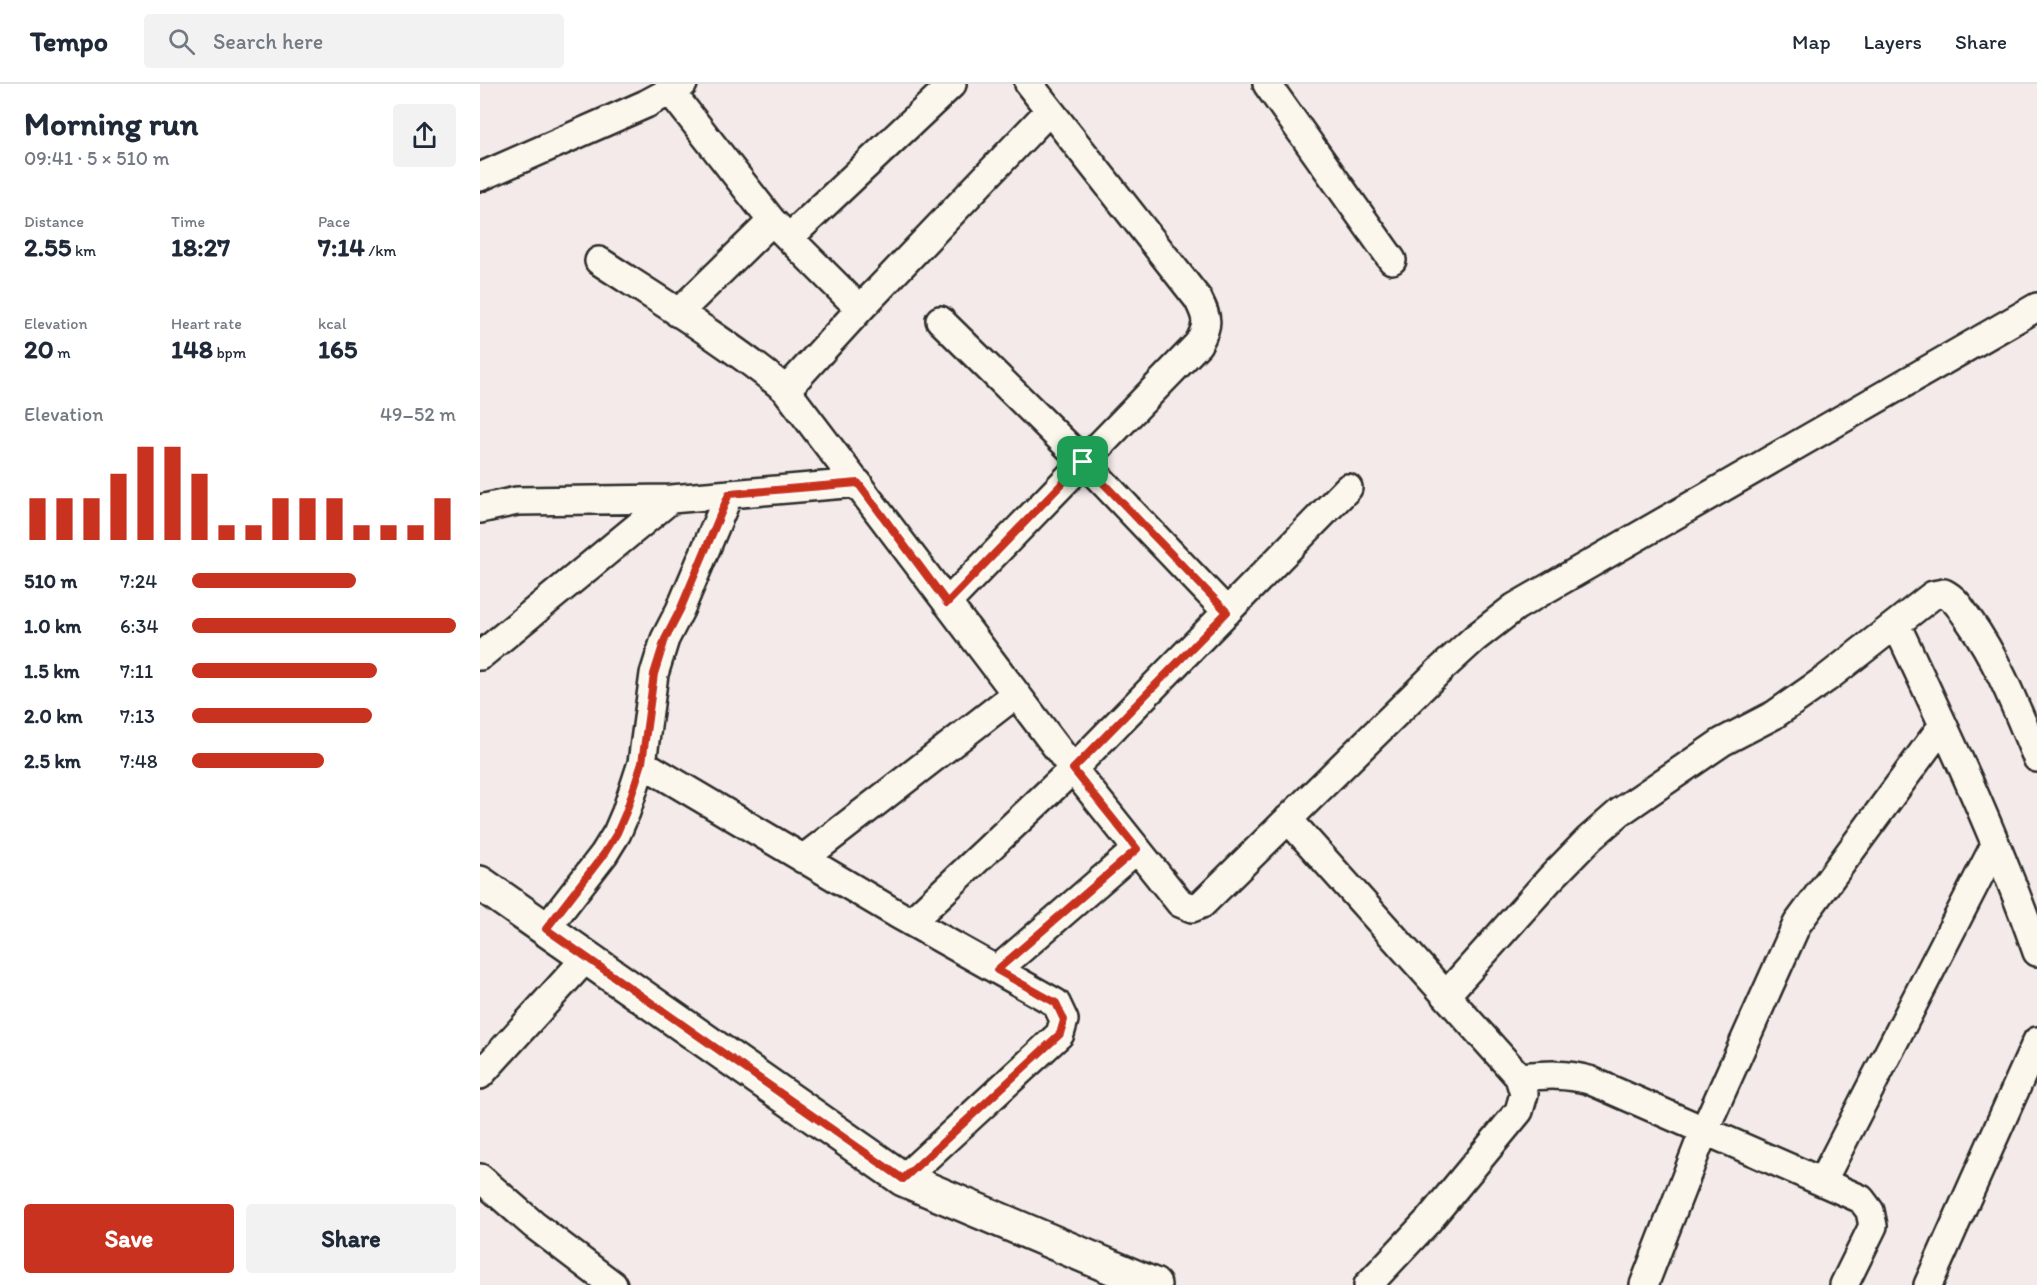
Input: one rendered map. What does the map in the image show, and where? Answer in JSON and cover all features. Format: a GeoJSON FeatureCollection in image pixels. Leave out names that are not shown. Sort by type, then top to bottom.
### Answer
{"type":"FeatureCollection","features":[{"type":"Feature","properties":{"kind":"main road"},"geometry":{"type":"LineString","coordinates":[[480,883],[903,1179],[1154,1285]]}},
{"type":"Feature","properties":{"kind":"street"},"geometry":{"type":"LineString","coordinates":[[678,313],[952,84]]}},
{"type":"Feature","properties":{"kind":"street"},"geometry":{"type":"LineString","coordinates":[[947,603],[1198,344],[1206,329],[1205,314],[1198,299],[1029,84]]}},
{"type":"Feature","properties":{"kind":"street"},"geometry":{"type":"LineString","coordinates":[[1268,84],[1392,260]]}},
{"type":"Feature","properties":{"kind":"street"},"geometry":{"type":"LineString","coordinates":[[480,177],[640,94],[677,88],[780,230],[860,309]]}},
{"type":"Feature","properties":{"kind":"street"},"geometry":{"type":"LineString","coordinates":[[786,390],[1049,111]]}},
{"type":"Feature","properties":{"kind":"street"},"geometry":{"type":"LineString","coordinates":[[599,261],[678,313],[786,390],[1073,769],[1180,903],[1192,908],[1202,904],[1457,654],[1515,607],[2037,307]]}},
{"type":"Feature","properties":{"kind":"street"},"geometry":{"type":"LineString","coordinates":[[940,320],[1083,462],[1227,612]]}},
{"type":"Feature","properties":{"kind":"street"},"geometry":{"type":"LineString","coordinates":[[480,509],[517,501],[671,499],[858,483]]}},
{"type":"Feature","properties":{"kind":"street"},"geometry":{"type":"LineString","coordinates":[[911,922],[1073,769],[1348,488]]}},
{"type":"Feature","properties":{"kind":"street"},"geometry":{"type":"LineString","coordinates":[[546,929],[604,854],[626,812],[642,763],[654,674],[665,639],[680,610],[729,494]]}},
{"type":"Feature","properties":{"kind":"street"},"geometry":{"type":"LineString","coordinates":[[480,656],[671,499]]}},
{"type":"Feature","properties":{"kind":"street"},"geometry":{"type":"LineString","coordinates":[[1446,995],[1550,879],[1589,839],[1620,812],[1722,742],[1782,709],[1827,678],[1933,595],[1944,593],[1954,598],[1985,643],[2002,675],[2037,758]]}},
{"type":"Feature","properties":{"kind":"street"},"geometry":{"type":"LineString","coordinates":[[1896,624],[2017,895],[2037,952]]}},
{"type":"Feature","properties":{"kind":"street"},"geometry":{"type":"LineString","coordinates":[[803,859],[1016,694]]}},
{"type":"Feature","properties":{"kind":"street"},"geometry":{"type":"LineString","coordinates":[[1644,1285],[1704,1131],[1797,924],[1943,725]]}},
{"type":"Feature","properties":{"kind":"street"},"geometry":{"type":"LineString","coordinates":[[642,763],[911,922],[1056,1003],[1064,1020],[1060,1034],[903,1179]]}},
{"type":"Feature","properties":{"kind":"street"},"geometry":{"type":"LineString","coordinates":[[1288,819],[1519,1077],[1524,1094],[1519,1112],[1428,1221],[1368,1285]]}},
{"type":"Feature","properties":{"kind":"street"},"geometry":{"type":"LineString","coordinates":[[1822,1182],[1995,845]]}},
{"type":"Feature","properties":{"kind":"street"},"geometry":{"type":"LineString","coordinates":[[997,970],[1137,849]]}},
{"type":"Feature","properties":{"kind":"street"},"geometry":{"type":"LineString","coordinates":[[480,1075],[587,957]]}},
{"type":"Feature","properties":{"kind":"street"},"geometry":{"type":"LineString","coordinates":[[1928,1285],[2037,1041]]}},
{"type":"Feature","properties":{"kind":"street"},"geometry":{"type":"LineString","coordinates":[[1519,1077],[1551,1074],[1580,1078],[1861,1199],[1870,1211],[1872,1226],[1844,1285]]}},
{"type":"Feature","properties":{"kind":"street"},"geometry":{"type":"LineString","coordinates":[[480,1178],[534,1225],[613,1285]]}},
{"type":"Feature","properties":{"kind":"route"},"geometry":{"type":"LineString","coordinates":[[1083,462],[1227,612],[1073,769],[1137,849],[997,970],[1056,1003],[1064,1020],[1060,1034],[903,1179],[546,929],[604,854],[626,812],[642,763],[654,674],[665,639],[680,610],[729,494],[858,483],[947,603],[1083,462]]}}]}
